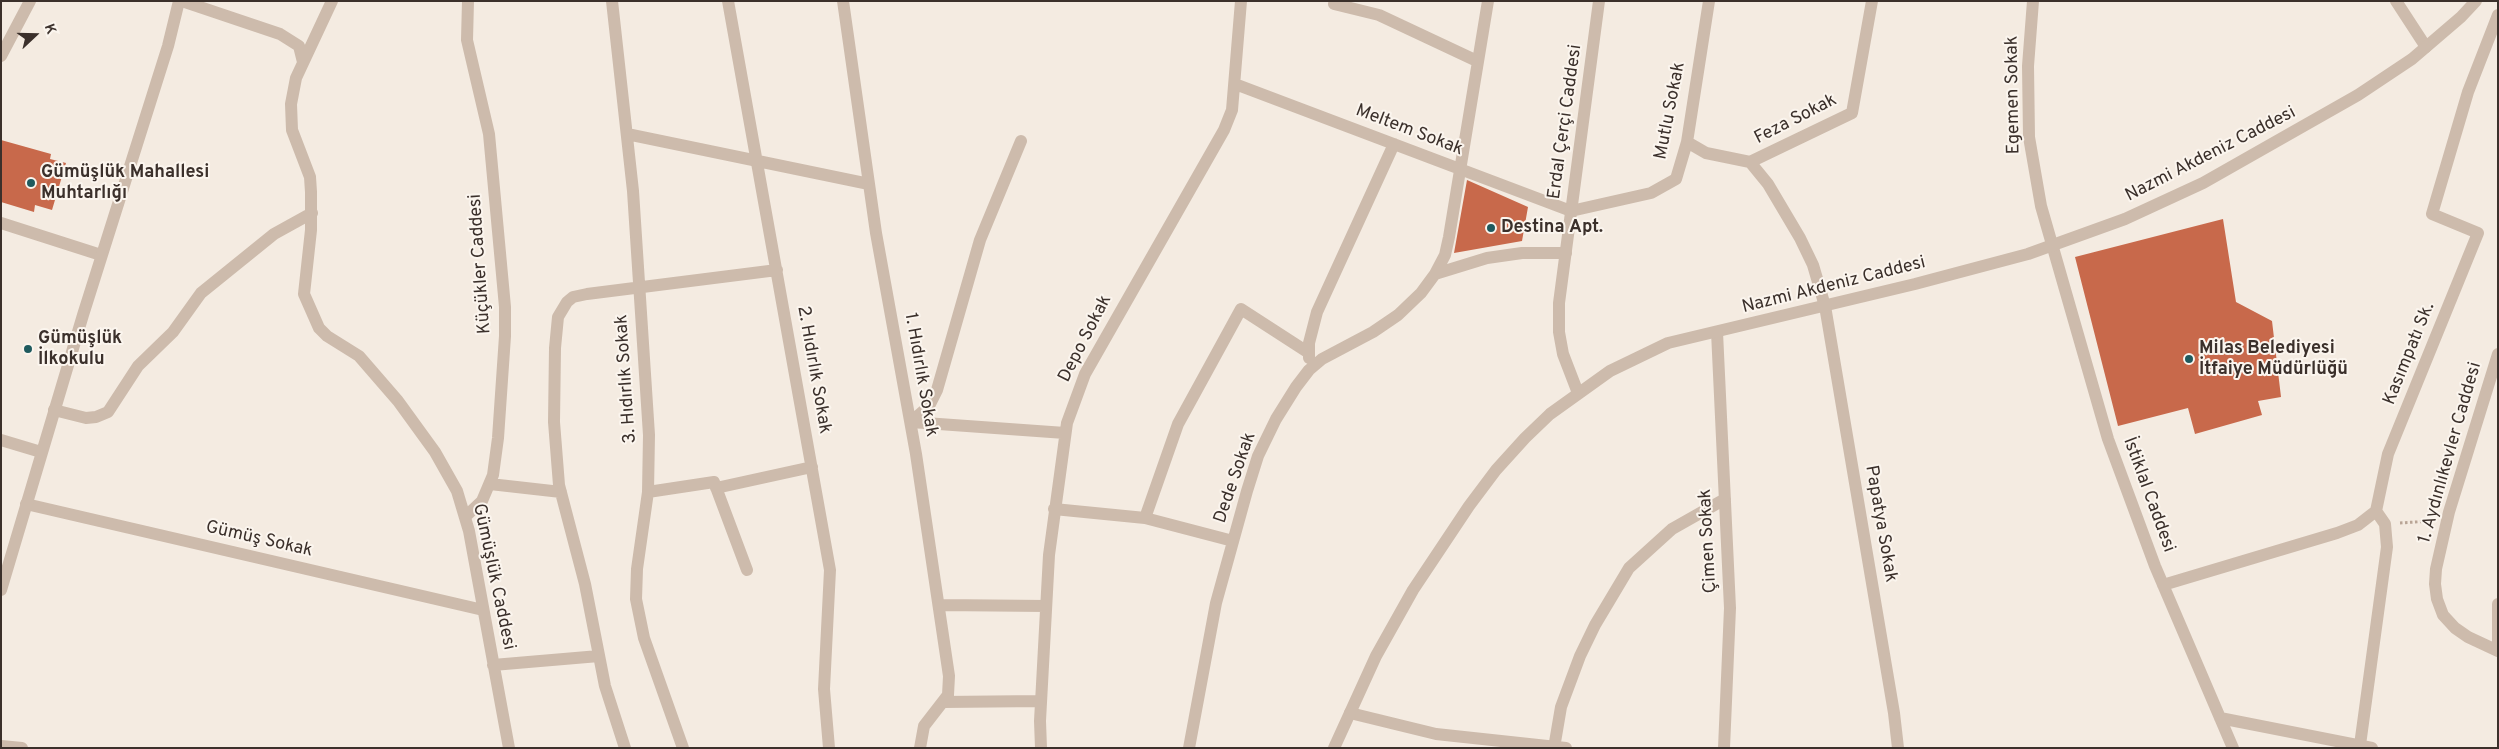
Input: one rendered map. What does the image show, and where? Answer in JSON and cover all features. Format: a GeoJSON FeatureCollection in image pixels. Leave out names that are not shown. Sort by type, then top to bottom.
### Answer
{"type":"FeatureCollection","features":[{"type":"Feature","properties":{"kind":"street"},"geometry":{"type":"LineString","coordinates":[[1,56],[30,1]]}},
{"type":"Feature","properties":{"kind":"street"},"geometry":{"type":"LineString","coordinates":[[1,590],[101,255],[181,1],[280,34],[299,46],[303,62]]}},
{"type":"Feature","properties":{"kind":"street","name":"Gümüşlük Caddesi"},"geometry":{"type":"LineString","coordinates":[[332,1],[303,62],[292,91],[292,130],[310,177],[312,213],[304,294],[313,318],[327,336],[358,356],[398,401],[443,466],[456,491],[466,517],[509,748]]}},
{"type":"Feature","properties":{"kind":"street","name":"Küçükler Caddesi"},"geometry":{"type":"LineString","coordinates":[[466,517],[482,501],[490,484],[498,438],[505,336],[489,134],[467,40],[468,1]]}},
{"type":"Feature","properties":{"kind":"street","name":"3. Hıdırlık Sokak"},"geometry":{"type":"LineString","coordinates":[[612,1],[627,134],[649,435],[648,492],[637,569],[636,599],[644,638],[683,748]]}},
{"type":"Feature","properties":{"kind":"street","name":"2. Hıdırlık Sokak"},"geometry":{"type":"LineString","coordinates":[[728,1],[830,570],[824,689],[829,748]]}},
{"type":"Feature","properties":{"kind":"street","name":"1. Hıdırlık Sokak"},"geometry":{"type":"LineString","coordinates":[[843,1],[869,184],[911,422],[949,676],[948,695],[924,726],[920,748]]}},
{"type":"Feature","properties":{"kind":"street","name":"Depo Sokak"},"geometry":{"type":"LineString","coordinates":[[1041,748],[1041,701],[1046,606],[1054,509],[1065,433],[1085,374],[1224,130],[1232,110],[1241,1]]}},
{"type":"Feature","properties":{"kind":"street","name":"Dede Sokak"},"geometry":{"type":"LineString","coordinates":[[1189,748],[1206,649],[1233,541],[1258,456],[1276,418],[1309,370],[1322,359],[1373,332],[1398,315],[1421,293],[1435,274],[1445,255],[1450,236],[1488,1]]}},
{"type":"Feature","properties":{"kind":"street","name":"Erdal Çerçi Caddesi"},"geometry":{"type":"LineString","coordinates":[[1578,393],[1563,354],[1559,332],[1559,303],[1600,1]]}},
{"type":"Feature","properties":{"kind":"street","name":"Mutlu Sokak"},"geometry":{"type":"LineString","coordinates":[[1571,211],[1650,192],[1676,179],[1687,142],[1710,1]]}},
{"type":"Feature","properties":{"kind":"street","name":"Feza Sokak"},"geometry":{"type":"LineString","coordinates":[[1825,306],[1813,264],[1800,238],[1772,191],[1750,162],[1852,113],[1872,1]]}},
{"type":"Feature","properties":{"kind":"street","name":"Egemen Sokak"},"geometry":{"type":"LineString","coordinates":[[2033,1],[2028,58],[2029,137],[2041,206],[2054,245]]}},
{"type":"Feature","properties":{"kind":"street"},"geometry":{"type":"LineString","coordinates":[[2396,1],[2426,47]]}},
{"type":"Feature","properties":{"kind":"street","name":"Nazmi Akdeniz Caddesi"},"geometry":{"type":"LineString","coordinates":[[1334,748],[1376,656],[1413,590],[1469,506],[1496,470],[1525,438],[1578,393],[1610,371],[1639,355],[1668,343],[1915,284],[2054,245],[2125,219],[2203,183],[2358,95],[2426,47],[2476,1]]}},
{"type":"Feature","properties":{"kind":"street"},"geometry":{"type":"LineString","coordinates":[[1334,4],[1379,15],[1477,61]]}},
{"type":"Feature","properties":{"kind":"street","name":"Kasımpatı Sk."},"geometry":{"type":"LineString","coordinates":[[2376,511],[2388,454],[2478,233],[2432,214],[2468,92],[2498,15]]}},
{"type":"Feature","properties":{"kind":"street","name":"Meltem Sokak"},"geometry":{"type":"LineString","coordinates":[[1235,84],[1571,211]]}},
{"type":"Feature","properties":{"kind":"street"},"geometry":{"type":"LineString","coordinates":[[627,134],[869,184]]}},
{"type":"Feature","properties":{"kind":"street"},"geometry":{"type":"LineString","coordinates":[[911,422],[929,406],[937,390],[980,240],[1021,141]]}},
{"type":"Feature","properties":{"kind":"street"},"geometry":{"type":"LineString","coordinates":[[1687,142],[1706,153],[1725,159],[1750,162]]}},
{"type":"Feature","properties":{"kind":"street"},"geometry":{"type":"LineString","coordinates":[[1309,370],[1311,328],[1317,312],[1394,144]]}},
{"type":"Feature","properties":{"kind":"street"},"geometry":{"type":"LineString","coordinates":[[54,410],[86,418],[96,417],[108,412],[138,366],[173,332],[201,293],[274,234],[312,213]]}},
{"type":"Feature","properties":{"kind":"street"},"geometry":{"type":"LineString","coordinates":[[1,222],[101,255]]}},
{"type":"Feature","properties":{"kind":"street","name":"İstiklal Caddesi"},"geometry":{"type":"LineString","coordinates":[[2054,245],[2108,439],[2163,585],[2233,748]]}},
{"type":"Feature","properties":{"kind":"street"},"geometry":{"type":"LineString","coordinates":[[1435,274],[1487,258],[1522,253],[1566,253]]}},
{"type":"Feature","properties":{"kind":"street"},"geometry":{"type":"LineString","coordinates":[[625,748],[610,703],[585,584],[561,492],[554,422],[555,348],[561,309],[573,297],[777,270]]}},
{"type":"Feature","properties":{"kind":"street","name":"Papatya Sokak"},"geometry":{"type":"LineString","coordinates":[[1825,306],[1894,713],[1898,748]]}},
{"type":"Feature","properties":{"kind":"street"},"geometry":{"type":"LineString","coordinates":[[1145,518],[1178,424],[1241,309],[1309,353]]}},
{"type":"Feature","properties":{"kind":"street","name":"Çimen Sokak"},"geometry":{"type":"LineString","coordinates":[[1717,332],[1730,608],[1724,748]]}},
{"type":"Feature","properties":{"kind":"street","name":"1. Aydınlıkevler Caddesi"},"geometry":{"type":"LineString","coordinates":[[2498,354],[2447,520],[2436,569],[2437,599],[2444,615],[2455,628],[2468,638],[2498,651]]}},
{"type":"Feature","properties":{"kind":"street"},"geometry":{"type":"LineString","coordinates":[[911,422],[1065,433]]}},
{"type":"Feature","properties":{"kind":"street"},"geometry":{"type":"LineString","coordinates":[[1,440],[41,452]]}},
{"type":"Feature","properties":{"kind":"street"},"geometry":{"type":"LineString","coordinates":[[716,488],[812,467]]}},
{"type":"Feature","properties":{"kind":"street"},"geometry":{"type":"LineString","coordinates":[[648,492],[714,482],[747,570]]}},
{"type":"Feature","properties":{"kind":"street"},"geometry":{"type":"LineString","coordinates":[[490,484],[561,492]]}},
{"type":"Feature","properties":{"kind":"street"},"geometry":{"type":"LineString","coordinates":[[1350,713],[1436,734],[1558,747],[1564,699],[1580,656],[1595,625],[1629,568],[1672,530],[1691,517],[1725,499]]}},
{"type":"Feature","properties":{"kind":"street","name":"Gümüş Sokak"},"geometry":{"type":"LineString","coordinates":[[26,504],[483,610]]}},
{"type":"Feature","properties":{"kind":"street"},"geometry":{"type":"LineString","coordinates":[[1054,509],[1145,518],[1233,541]]}},
{"type":"Feature","properties":{"kind":"street"},"geometry":{"type":"LineString","coordinates":[[2163,585],[2337,533],[2358,525],[2376,511],[2385,524],[2386,560],[2366,747],[2220,718]]}},
{"type":"Feature","properties":{"kind":"street"},"geometry":{"type":"LineString","coordinates":[[2498,604],[2498,642]]}},
{"type":"Feature","properties":{"kind":"street"},"geometry":{"type":"LineString","coordinates":[[938,605],[1046,606]]}},
{"type":"Feature","properties":{"kind":"street"},"geometry":{"type":"LineString","coordinates":[[493,665],[599,656]]}},
{"type":"Feature","properties":{"kind":"street"},"geometry":{"type":"LineString","coordinates":[[943,702],[1041,701]]}},
{"type":"Feature","properties":{"kind":"street"},"geometry":{"type":"LineString","coordinates":[[1,746],[22,748]]}},
{"type":"Feature","properties":{"kind":"path"},"geometry":{"type":"LineString","coordinates":[[2385,524],[2447,520]]}},
{"type":"Feature","properties":{"kind":"building","name":"Gümüşlük Mahallesi Muhtarlığı"},"geometry":{"type":"Polygon","coordinates":[[[1,140],[51,154],[50,159],[66,163],[52,210],[35,205],[34,212],[1,202],[1,140]]]}},
{"type":"Feature","properties":{"kind":"building","name":"Destina Apt."},"geometry":{"type":"Polygon","coordinates":[[[1467,180],[1528,207],[1522,241],[1454,253],[1467,180]]]}},
{"type":"Feature","properties":{"kind":"building","name":"Milas Belediyesi İtfaiye Müdürlüğü"},"geometry":{"type":"Polygon","coordinates":[[[2223,219],[2236,302],[2272,321],[2281,397],[2258,401],[2262,415],[2195,434],[2188,408],[2118,426],[2075,257],[2223,219]]]}},
{"type":"Feature","properties":{"kind":"place","name":"Gümüşlük Mahallesi Muhtarlığı"},"geometry":{"type":"Point","coordinates":[31,183]}},
{"type":"Feature","properties":{"kind":"place","name":"Destina Apt."},"geometry":{"type":"Point","coordinates":[1491,228]}},
{"type":"Feature","properties":{"kind":"place","name":"Gümüşlük İlkokulu"},"geometry":{"type":"Point","coordinates":[28,349]}},
{"type":"Feature","properties":{"kind":"place","name":"Milas Belediyesi İtfaiye Müdürlüğü"},"geometry":{"type":"Point","coordinates":[2189,359]}}]}
